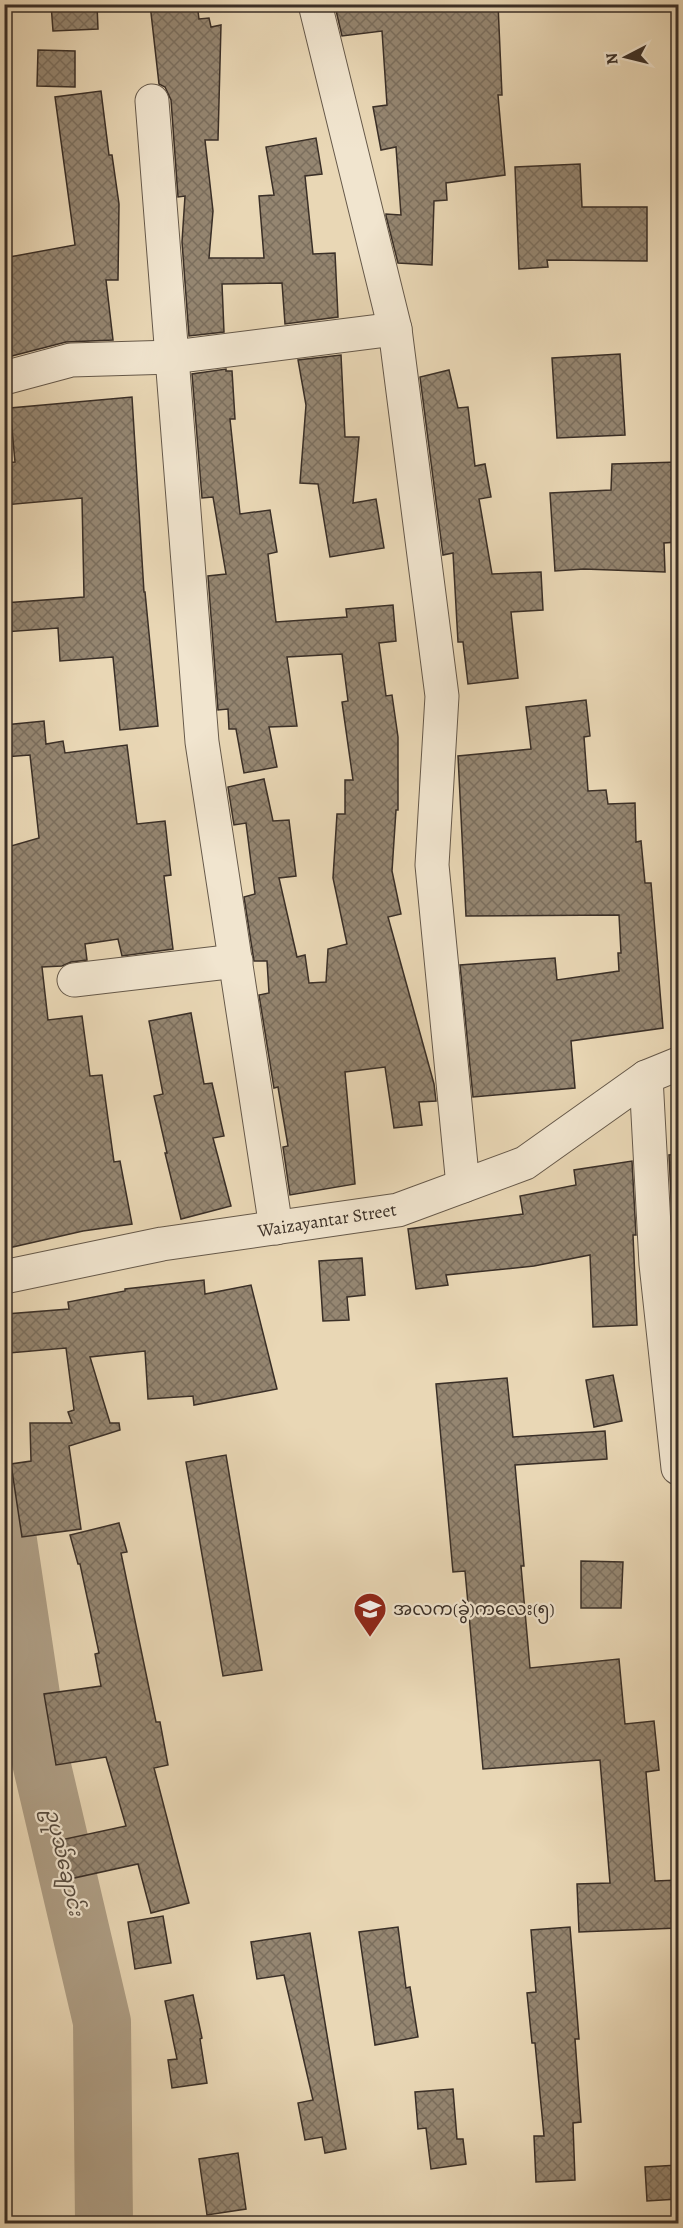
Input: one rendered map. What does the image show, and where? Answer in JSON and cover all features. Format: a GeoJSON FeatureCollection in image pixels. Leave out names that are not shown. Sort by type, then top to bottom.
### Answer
{"type":"FeatureCollection","features":[{"type":"Feature","properties":{"kind":"street"},"geometry":{"type":"LineString","coordinates":[[315,4],[394,329],[442,696],[432,865],[463,1186]]}},
{"type":"Feature","properties":{"kind":"street"},"geometry":{"type":"LineString","coordinates":[[152,101],[202,742],[276,1228]]}},
{"type":"Feature","properties":{"kind":"street"},"geometry":{"type":"LineString","coordinates":[[4,378],[72,360],[173,357],[394,329]]}},
{"type":"Feature","properties":{"kind":"street"},"geometry":{"type":"LineString","coordinates":[[74,980],[236,961]]}},
{"type":"Feature","properties":{"kind":"street","name":"Waizayantar Street"},"geometry":{"type":"LineString","coordinates":[[9,1277],[162,1244],[398,1210],[525,1163],[646,1077],[678,1064]]}},
{"type":"Feature","properties":{"kind":"street"},"geometry":{"type":"LineString","coordinates":[[646,1077],[656,1264],[678,1468]]}},
{"type":"Feature","properties":{"kind":"building"},"geometry":{"type":"Polygon","coordinates":[[[51,4],[97,4],[98,29],[53,31],[51,4]]]}},
{"type":"Feature","properties":{"kind":"building"},"geometry":{"type":"Polygon","coordinates":[[[150,4],[197,4],[199,19],[209,18],[211,27],[221,25],[218,140],[205,140],[213,211],[209,258],[264,258],[259,196],[274,195],[266,147],[316,138],[322,174],[305,176],[313,254],[335,253],[338,317],[285,324],[282,283],[222,284],[224,332],[189,336],[182,242],[185,196],[178,197],[171,100],[165,87],[159,84],[150,4]]]}},
{"type":"Feature","properties":{"kind":"building"},"geometry":{"type":"Polygon","coordinates":[[[348,4],[498,4],[502,95],[498,95],[505,175],[446,183],[447,200],[434,201],[432,265],[398,263],[386,216],[386,214],[401,215],[396,147],[381,150],[373,107],[387,105],[382,31],[342,36],[335,6],[348,4]]]}},
{"type":"Feature","properties":{"kind":"building"},"geometry":{"type":"Polygon","coordinates":[[[38,50],[75,51],[75,87],[37,86],[38,50]]]}},
{"type":"Feature","properties":{"kind":"building"},"geometry":{"type":"Polygon","coordinates":[[[101,91],[109,155],[112,155],[119,204],[118,280],[106,280],[113,340],[66,342],[8,357],[7,303],[4,303],[4,258],[75,245],[55,97],[101,91]]]}},
{"type":"Feature","properties":{"kind":"building"},"geometry":{"type":"Polygon","coordinates":[[[580,164],[582,207],[647,207],[647,261],[547,260],[548,267],[519,269],[515,167],[580,164]]]}},
{"type":"Feature","properties":{"kind":"building"},"geometry":{"type":"Polygon","coordinates":[[[620,354],[625,435],[557,438],[552,358],[620,354]]]}},
{"type":"Feature","properties":{"kind":"building"},"geometry":{"type":"Polygon","coordinates":[[[341,355],[345,437],[359,437],[353,503],[376,499],[384,548],[330,557],[318,484],[300,483],[306,405],[298,360],[341,355]]]}},
{"type":"Feature","properties":{"kind":"building"},"geometry":{"type":"Polygon","coordinates":[[[226,369],[226,371],[232,371],[235,419],[230,419],[240,514],[270,510],[277,552],[268,554],[276,622],[347,617],[346,609],[393,605],[396,641],[379,643],[386,696],[392,695],[398,737],[398,810],[396,810],[392,871],[401,914],[388,917],[434,1084],[436,1101],[419,1102],[422,1125],[394,1128],[385,1067],[345,1072],[355,1184],[290,1195],[283,1147],[288,1146],[278,1087],[274,1088],[259,995],[269,993],[267,961],[254,961],[244,897],[255,894],[246,823],[234,825],[228,787],[264,779],[273,821],[289,820],[296,876],[279,878],[297,957],[305,955],[309,983],[326,982],[328,949],[347,944],[333,878],[337,814],[345,814],[345,780],[353,780],[342,702],[348,701],[342,654],[287,657],[297,726],[269,727],[277,767],[244,773],[236,729],[229,729],[228,709],[218,710],[208,576],[226,574],[213,497],[202,498],[192,374],[226,369]]]}},
{"type":"Feature","properties":{"kind":"building"},"geometry":{"type":"Polygon","coordinates":[[[449,370],[458,408],[468,407],[475,466],[485,464],[491,497],[479,499],[492,574],[541,572],[543,610],[511,612],[518,678],[468,684],[463,642],[458,642],[453,553],[443,555],[420,377],[449,370]]]}},
{"type":"Feature","properties":{"kind":"building"},"geometry":{"type":"Polygon","coordinates":[[[132,397],[144,592],[158,726],[120,730],[113,657],[60,661],[58,628],[4,632],[4,603],[84,597],[82,498],[4,505],[4,463],[15,462],[10,408],[132,397]]]}},
{"type":"Feature","properties":{"kind":"building"},"geometry":{"type":"Polygon","coordinates":[[[678,462],[678,542],[664,543],[665,572],[584,569],[555,571],[550,493],[611,490],[612,464],[678,462]]]}},
{"type":"Feature","properties":{"kind":"building"},"geometry":{"type":"Polygon","coordinates":[[[586,700],[590,736],[584,737],[588,791],[606,790],[608,804],[635,803],[636,842],[641,841],[645,883],[651,883],[663,1028],[571,1041],[575,1088],[473,1097],[460,965],[555,958],[557,980],[619,971],[618,953],[621,953],[619,915],[466,916],[458,756],[531,749],[526,707],[586,700]]]}},
{"type":"Feature","properties":{"kind":"building"},"geometry":{"type":"Polygon","coordinates":[[[44,721],[46,744],[63,741],[65,753],[127,745],[137,824],[165,821],[171,875],[164,876],[173,949],[122,956],[118,939],[85,944],[87,960],[62,966],[42,967],[48,1020],[82,1016],[90,1076],[102,1075],[114,1162],[120,1161],[132,1224],[83,1231],[4,1249],[4,848],[39,838],[30,755],[4,757],[4,725],[44,721]]]}},
{"type":"Feature","properties":{"kind":"building"},"geometry":{"type":"Polygon","coordinates":[[[191,1013],[204,1084],[212,1083],[224,1136],[213,1138],[231,1206],[181,1219],[154,1096],[163,1094],[149,1021],[191,1013]]]}},
{"type":"Feature","properties":{"kind":"building"},"geometry":{"type":"Polygon","coordinates":[[[678,1154],[678,1233],[673,1234],[669,1155],[678,1154]]]}},
{"type":"Feature","properties":{"kind":"building"},"geometry":{"type":"Polygon","coordinates":[[[632,1161],[637,1325],[593,1327],[590,1255],[534,1266],[446,1275],[448,1285],[416,1289],[408,1229],[523,1214],[520,1196],[576,1185],[574,1170],[632,1161]]]}},
{"type":"Feature","properties":{"kind":"building"},"geometry":{"type":"Polygon","coordinates":[[[362,1258],[365,1295],[347,1297],[349,1320],[323,1321],[319,1261],[362,1258]]]}},
{"type":"Feature","properties":{"kind":"building"},"geometry":{"type":"Polygon","coordinates":[[[204,1280],[205,1294],[251,1285],[277,1389],[194,1405],[193,1396],[148,1399],[145,1351],[90,1357],[110,1423],[119,1423],[120,1430],[69,1446],[81,1529],[22,1537],[11,1464],[31,1461],[30,1423],[72,1423],[68,1412],[74,1410],[66,1348],[9,1353],[6,1314],[69,1309],[68,1302],[125,1291],[125,1289],[204,1280]]]}},
{"type":"Feature","properties":{"kind":"building"},"geometry":{"type":"Polygon","coordinates":[[[613,1375],[622,1421],[594,1427],[586,1380],[613,1375]]]}},
{"type":"Feature","properties":{"kind":"building"},"geometry":{"type":"Polygon","coordinates":[[[507,1378],[513,1437],[605,1431],[607,1459],[515,1465],[530,1668],[619,1659],[625,1724],[654,1721],[659,1770],[646,1772],[655,1881],[678,1880],[678,1928],[579,1932],[577,1884],[610,1883],[600,1760],[483,1769],[465,1571],[453,1572],[436,1384],[507,1378]]]}},
{"type":"Feature","properties":{"kind":"building"},"geometry":{"type":"Polygon","coordinates":[[[226,1455],[262,1670],[223,1676],[186,1462],[226,1455]]]}},
{"type":"Feature","properties":{"kind":"building"},"geometry":{"type":"Polygon","coordinates":[[[119,1523],[127,1552],[121,1553],[156,1722],[160,1722],[168,1765],[154,1768],[189,1903],[151,1913],[138,1864],[65,1880],[56,1841],[126,1826],[106,1757],[56,1765],[44,1694],[101,1686],[95,1654],[99,1653],[80,1564],[78,1564],[70,1535],[119,1523]]]}},
{"type":"Feature","properties":{"kind":"building"},"geometry":{"type":"Polygon","coordinates":[[[581,1561],[623,1562],[621,1608],[581,1608],[581,1561]]]}},
{"type":"Feature","properties":{"kind":"building"},"geometry":{"type":"Polygon","coordinates":[[[163,1916],[171,1963],[135,1969],[128,1922],[163,1916]]]}},
{"type":"Feature","properties":{"kind":"building"},"geometry":{"type":"Polygon","coordinates":[[[398,1927],[406,1988],[410,1987],[418,2037],[375,2045],[359,1932],[398,1927]]]}},
{"type":"Feature","properties":{"kind":"building"},"geometry":{"type":"Polygon","coordinates":[[[570,1927],[579,2039],[575,2039],[581,2122],[573,2123],[575,2180],[536,2182],[534,2136],[544,2136],[535,2043],[532,2043],[527,1993],[536,1992],[531,1930],[570,1927]]]}},
{"type":"Feature","properties":{"kind":"building"},"geometry":{"type":"Polygon","coordinates":[[[310,1933],[346,2149],[325,2153],[322,2137],[305,2140],[298,2103],[313,2100],[284,1975],[257,1979],[251,1942],[310,1933]]]}},
{"type":"Feature","properties":{"kind":"building"},"geometry":{"type":"Polygon","coordinates":[[[193,1995],[202,2038],[200,2039],[207,2083],[172,2088],[168,2060],[177,2059],[165,2001],[193,1995]]]}},
{"type":"Feature","properties":{"kind":"building"},"geometry":{"type":"Polygon","coordinates":[[[453,2089],[457,2139],[463,2139],[466,2164],[431,2169],[426,2128],[418,2129],[415,2092],[453,2089]]]}},
{"type":"Feature","properties":{"kind":"building"},"geometry":{"type":"Polygon","coordinates":[[[238,2153],[246,2209],[207,2215],[199,2159],[238,2153]]]}},
{"type":"Feature","properties":{"kind":"building"},"geometry":{"type":"Polygon","coordinates":[[[678,2165],[678,2199],[647,2201],[645,2167],[678,2165]]]}},
{"type":"Feature","properties":{"kind":"waterway","name":"ဥပုသ်ချောင်း"},"geometry":{"type":"LineString","coordinates":[[4,1501],[41,1762],[102,2022],[104,2224]]}},
{"type":"Feature","properties":{"kind":"place","name":"အလက(ခွဲ)ကလေး(၅)"},"geometry":{"type":"Point","coordinates":[370,1638]}}]}
